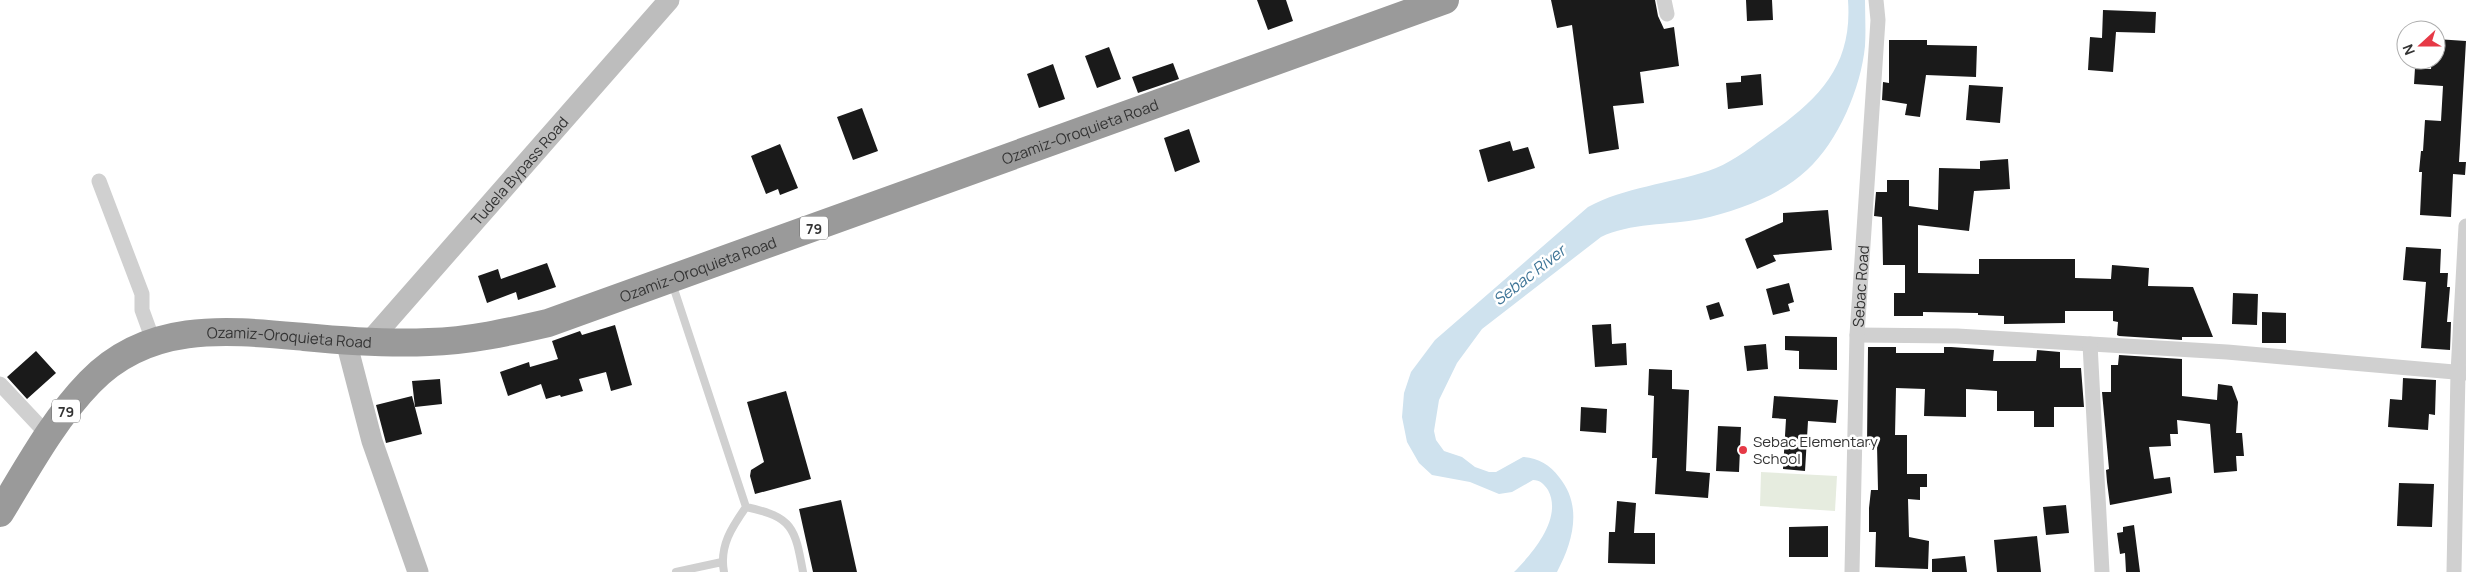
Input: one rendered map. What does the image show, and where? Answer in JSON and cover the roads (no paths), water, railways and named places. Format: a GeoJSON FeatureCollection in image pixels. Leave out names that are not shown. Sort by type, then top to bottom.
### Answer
{"type":"FeatureCollection","features":[{"type":"Feature","properties":{"kind":"highway","name":"Ozamiz-Oroquieta Road"},"geometry":{"type":"LineString","coordinates":[[0,514],[48,434],[90,382],[111,365],[140,348],[154,343],[188,334],[230,330],[358,341],[428,342],[499,334],[548,323],[1445,0]]}},
{"type":"Feature","properties":{"kind":"main road","name":"Tudela Bypass Road"},"geometry":{"type":"LineString","coordinates":[[358,341],[669,0]]}},
{"type":"Feature","properties":{"kind":"main road"},"geometry":{"type":"LineString","coordinates":[[358,341],[372,441],[418,572]]}},
{"type":"Feature","properties":{"kind":"street","name":"Sebac Road"},"geometry":{"type":"LineString","coordinates":[[1852,572],[1857,335],[1878,20],[1876,0]]}},
{"type":"Feature","properties":{"kind":"street"},"geometry":{"type":"LineString","coordinates":[[99,181],[142,294],[142,310],[154,343]]}},
{"type":"Feature","properties":{"kind":"street"},"geometry":{"type":"LineString","coordinates":[[2454,572],[2466,226]]}},
{"type":"Feature","properties":{"kind":"street"},"geometry":{"type":"LineString","coordinates":[[1857,335],[1957,336],[2227,352],[2462,373]]}},
{"type":"Feature","properties":{"kind":"street"},"geometry":{"type":"LineString","coordinates":[[2090,344],[2102,572]]}},
{"type":"Feature","properties":{"kind":"street"},"geometry":{"type":"LineString","coordinates":[[0,384],[48,434]]}},
{"type":"Feature","properties":{"kind":"lane"},"geometry":{"type":"LineString","coordinates":[[671,279],[746,506]]}},
{"type":"Feature","properties":{"kind":"lane"},"geometry":{"type":"LineString","coordinates":[[724,572],[722,562],[723,549],[731,529],[746,506]]}},
{"type":"Feature","properties":{"kind":"lane"},"geometry":{"type":"LineString","coordinates":[[746,506],[775,514],[789,525],[797,542],[803,572]]}},
{"type":"Feature","properties":{"kind":"lane"},"geometry":{"type":"LineString","coordinates":[[676,572],[722,562]]}},
{"type":"Feature","properties":{"kind":"water","name":"Sebac River"},"geometry":{"type":"Polygon","coordinates":[[[1848,0],[1865,0],[1865,46],[1859,79],[1838,130],[1829,145],[1807,170],[1784,188],[1771,195],[1729,212],[1689,221],[1624,229],[1601,237],[1482,329],[1457,363],[1439,400],[1434,431],[1436,440],[1444,451],[1462,457],[1475,467],[1489,472],[1496,472],[1523,457],[1539,461],[1548,466],[1559,477],[1571,500],[1573,524],[1571,536],[1557,572],[1514,572],[1537,545],[1549,523],[1552,501],[1548,490],[1542,483],[1533,480],[1512,492],[1499,494],[1470,482],[1432,475],[1419,463],[1407,442],[1402,417],[1404,393],[1411,372],[1435,340],[1588,207],[1617,195],[1715,168],[1744,152],[1800,111],[1827,81],[1837,64],[1844,45],[1848,24],[1848,0]]]}},
{"type":"Feature","properties":{"kind":"place","name":"Sebac Elementary School"},"geometry":{"type":"Point","coordinates":[1743,450]}}]}
